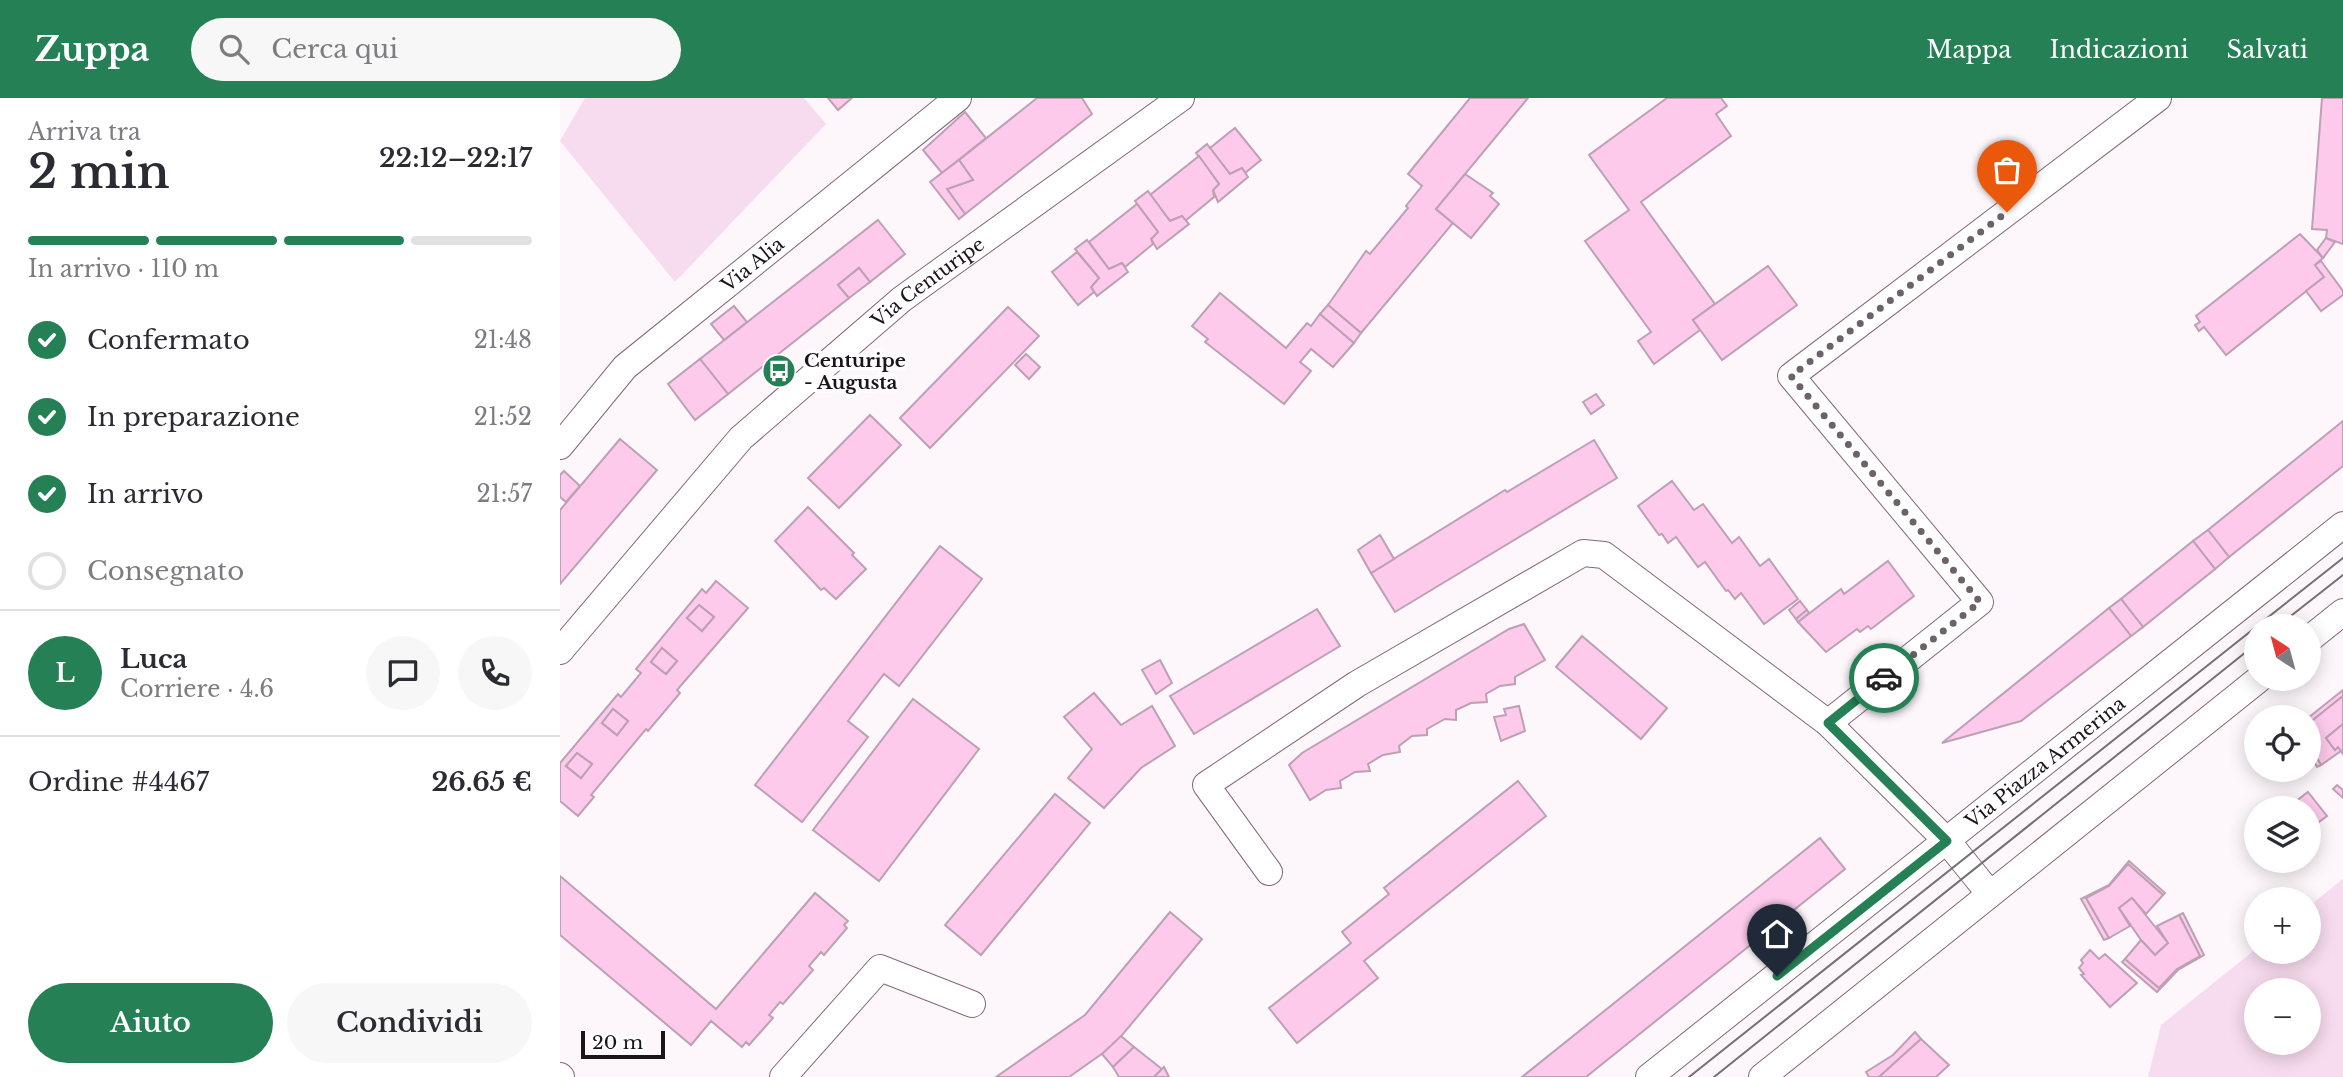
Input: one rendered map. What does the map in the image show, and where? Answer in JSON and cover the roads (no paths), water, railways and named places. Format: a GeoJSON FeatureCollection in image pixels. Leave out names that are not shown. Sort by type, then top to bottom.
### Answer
{"type":"FeatureCollection","features":[{"type":"Feature","properties":{"kind":"street","name":"Via Alia"},"geometry":{"type":"LineString","coordinates":[[560,446],[625,367],[958,98]]}},
{"type":"Feature","properties":{"kind":"street","name":"Via Centuripe"},"geometry":{"type":"LineString","coordinates":[[560,651],[741,438],[902,299],[1181,98]]}},
{"type":"Feature","properties":{"kind":"street"},"geometry":{"type":"LineString","coordinates":[[1828,723],[1980,602],[1791,376],[2158,98]]}},
{"type":"Feature","properties":{"kind":"street","name":"Via Piazza Armerina"},"geometry":{"type":"LineString","coordinates":[[1649,1077],[2343,525]]}},
{"type":"Feature","properties":{"kind":"street"},"geometry":{"type":"LineString","coordinates":[[1269,872],[1206,785],[1357,684],[1583,553],[1604,555],[1828,723],[1947,841],[1990,894]]}},
{"type":"Feature","properties":{"kind":"street"},"geometry":{"type":"LineString","coordinates":[[2321,629],[2343,612]]}},
{"type":"Feature","properties":{"kind":"street"},"geometry":{"type":"LineString","coordinates":[[1762,1077],[2244,691]]}},
{"type":"Feature","properties":{"kind":"street"},"geometry":{"type":"LineString","coordinates":[[783,1077],[880,968],[972,1004]]}},
{"type":"Feature","properties":{"kind":"tram line"},"geometry":{"type":"LineString","coordinates":[[2272,614],[2343,558]]}},
{"type":"Feature","properties":{"kind":"tram line"},"geometry":{"type":"LineString","coordinates":[[2293,614],[2343,575]]}},
{"type":"Feature","properties":{"kind":"tram line"},"geometry":{"type":"LineString","coordinates":[[1689,1077],[2244,637]]}},
{"type":"Feature","properties":{"kind":"tram line"},"geometry":{"type":"LineString","coordinates":[[1714,1077],[2244,654]]}},
{"type":"Feature","properties":{"kind":"place","name":"Centuripe - Augusta"},"geometry":{"type":"Point","coordinates":[779,371]}}]}
